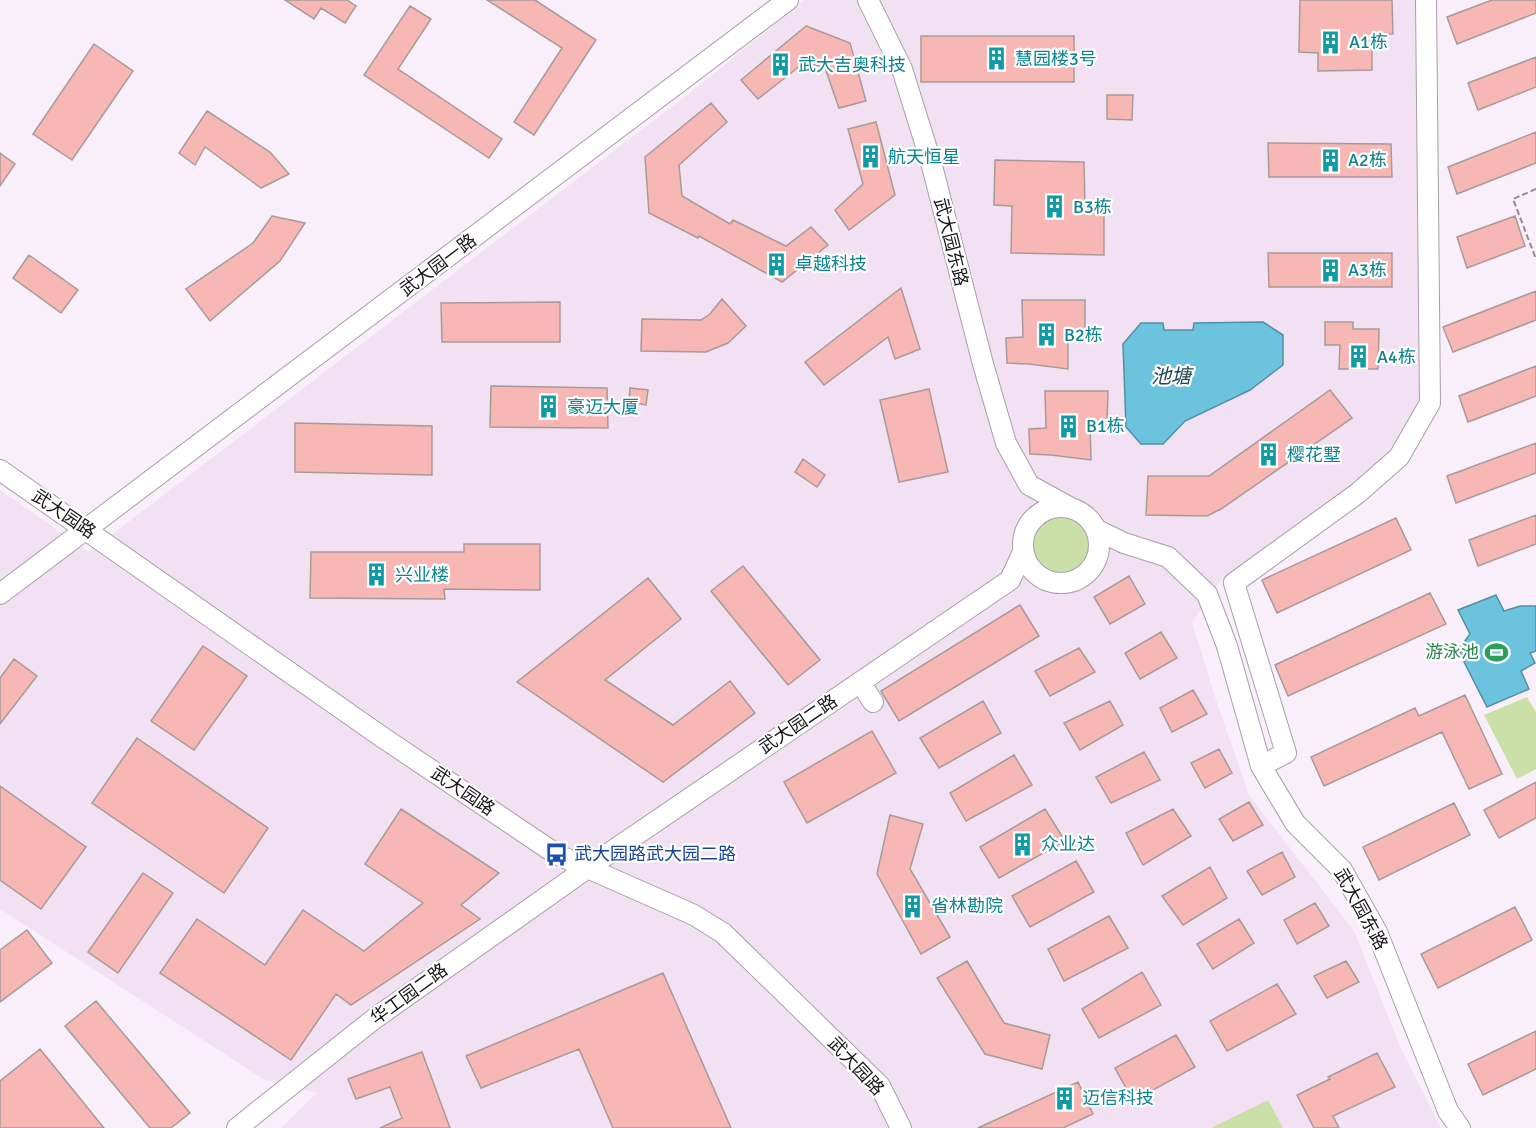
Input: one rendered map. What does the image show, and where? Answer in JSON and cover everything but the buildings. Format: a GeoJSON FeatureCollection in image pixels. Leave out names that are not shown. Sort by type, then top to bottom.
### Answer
{"type":"FeatureCollection","features":[{"type":"Feature","properties":{"kind":"street","name":"武大园一路"},"geometry":{"type":"LineString","coordinates":[[0,594],[788,0]]}},
{"type":"Feature","properties":{"kind":"street","name":"武大园东路"},"geometry":{"type":"LineString","coordinates":[[868,0],[902,69],[931,162],[982,364],[999,420],[1006,442],[1029,485]]}},
{"type":"Feature","properties":{"kind":"street"},"geometry":{"type":"LineString","coordinates":[[1261,766],[1286,753],[1234,583],[1358,493],[1399,457],[1430,403],[1426,0]]}},
{"type":"Feature","properties":{"kind":"street","name":"武大园路"},"geometry":{"type":"LineString","coordinates":[[0,470],[382,737],[556,854],[694,915],[723,933],[879,1086],[901,1128]]}},
{"type":"Feature","properties":{"kind":"street"},"geometry":{"type":"LineString","coordinates":[[1093,567],[1100,543],[1097,530],[1090,520],[1081,512],[1029,485],[1023,552],[1010,580],[1047,581],[1059,584],[1072,582],[1084,576],[1124,543]]}},
{"type":"Feature","properties":{"kind":"street"},"geometry":{"type":"LineString","coordinates":[[1027,527],[1045,510],[1069,507]]}},
{"type":"Feature","properties":{"kind":"street","name":"武大园东路"},"geometry":{"type":"LineString","coordinates":[[1097,530],[1124,543],[1168,557],[1207,594],[1227,646],[1261,766],[1295,823],[1342,870],[1377,932],[1448,1111],[1460,1128]]}},
{"type":"Feature","properties":{"kind":"street"},"geometry":{"type":"LineString","coordinates":[[1023,552],[1032,569],[1047,581]]}},
{"type":"Feature","properties":{"kind":"street","name":"武大园二路"},"geometry":{"type":"LineString","coordinates":[[586,869],[1010,580]]}},
{"type":"Feature","properties":{"kind":"street"},"geometry":{"type":"LineString","coordinates":[[860,682],[873,702]]}},
{"type":"Feature","properties":{"kind":"street","name":"华工园二路"},"geometry":{"type":"LineString","coordinates":[[237,1128],[374,1019],[586,869]]}},
{"type":"Feature","properties":{"kind":"path"},"geometry":{"type":"LineString","coordinates":[[1536,189],[1513,199],[1536,260]]}},
{"type":"Feature","properties":{"kind":"shaded area"},"geometry":{"type":"Polygon","coordinates":[[[805,0],[1424,0],[1430,403],[1394,451],[1330,502],[1223,578],[1192,622],[1249,795],[1354,931],[1401,1049],[1441,1128],[281,1128],[317,1093],[265,1080],[0,909],[0,490],[89,552],[691,92],[805,0]]]}},
{"type":"Feature","properties":{"kind":"green space"},"geometry":{"type":"Polygon","coordinates":[[[1062,513],[1080,519],[1088,527],[1094,545],[1088,563],[1080,571],[1062,577],[1044,571],[1036,563],[1030,545],[1036,527],[1044,519],[1062,513]]]}},
{"type":"Feature","properties":{"kind":"green space"},"geometry":{"type":"Polygon","coordinates":[[[1527,697],[1536,712],[1536,769],[1517,779],[1484,715],[1527,697]]]}},
{"type":"Feature","properties":{"kind":"green space"},"geometry":{"type":"Polygon","coordinates":[[[1268,1100],[1283,1128],[1211,1128],[1268,1100]]]}},
{"type":"Feature","properties":{"kind":"water","name":"池塘"},"geometry":{"type":"Polygon","coordinates":[[[1263,322],[1283,335],[1283,365],[1250,390],[1185,421],[1163,444],[1141,444],[1126,427],[1123,344],[1141,323],[1163,323],[1164,330],[1193,330],[1194,323],[1263,322]]]}},
{"type":"Feature","properties":{"kind":"water","name":"游泳池"},"geometry":{"type":"Polygon","coordinates":[[[1496,595],[1504,611],[1520,606],[1536,606],[1536,651],[1530,653],[1535,663],[1521,671],[1529,689],[1487,707],[1459,649],[1470,634],[1458,610],[1496,595]]]}},
{"type":"Feature","properties":{"kind":"place","name":"A1栋"},"geometry":{"type":"Point","coordinates":[1331,42]}},
{"type":"Feature","properties":{"kind":"place","name":"慧园楼3号"},"geometry":{"type":"Point","coordinates":[997,59]}},
{"type":"Feature","properties":{"kind":"place","name":"武大吉奥科技"},"geometry":{"type":"Point","coordinates":[780,65]}},
{"type":"Feature","properties":{"kind":"place","name":"航天恒星"},"geometry":{"type":"Point","coordinates":[870,157]}},
{"type":"Feature","properties":{"kind":"place","name":"A2栋"},"geometry":{"type":"Point","coordinates":[1330,160]}},
{"type":"Feature","properties":{"kind":"place","name":"B3栋"},"geometry":{"type":"Point","coordinates":[1055,207]}},
{"type":"Feature","properties":{"kind":"place","name":"卓越科技"},"geometry":{"type":"Point","coordinates":[777,264]}},
{"type":"Feature","properties":{"kind":"place","name":"A3栋"},"geometry":{"type":"Point","coordinates":[1330,270]}},
{"type":"Feature","properties":{"kind":"place","name":"B2栋"},"geometry":{"type":"Point","coordinates":[1046,335]}},
{"type":"Feature","properties":{"kind":"place","name":"A4栋"},"geometry":{"type":"Point","coordinates":[1359,357]}},
{"type":"Feature","properties":{"kind":"place","name":"豪迈大厦"},"geometry":{"type":"Point","coordinates":[549,407]}},
{"type":"Feature","properties":{"kind":"place","name":"B1栋"},"geometry":{"type":"Point","coordinates":[1068,426]}},
{"type":"Feature","properties":{"kind":"place","name":"樱花墅"},"geometry":{"type":"Point","coordinates":[1269,455]}},
{"type":"Feature","properties":{"kind":"place","name":"兴业楼"},"geometry":{"type":"Point","coordinates":[377,575]}},
{"type":"Feature","properties":{"kind":"place","name":"游泳池"},"geometry":{"type":"Point","coordinates":[1497,652]}},
{"type":"Feature","properties":{"kind":"place","name":"众业达"},"geometry":{"type":"Point","coordinates":[1023,844]}},
{"type":"Feature","properties":{"kind":"place","name":"武大园路武大园二路"},"geometry":{"type":"Point","coordinates":[556,854]}},
{"type":"Feature","properties":{"kind":"place","name":"省林勘院"},"geometry":{"type":"Point","coordinates":[913,906]}},
{"type":"Feature","properties":{"kind":"place","name":"迈信科技"},"geometry":{"type":"Point","coordinates":[1064,1098]}}]}
